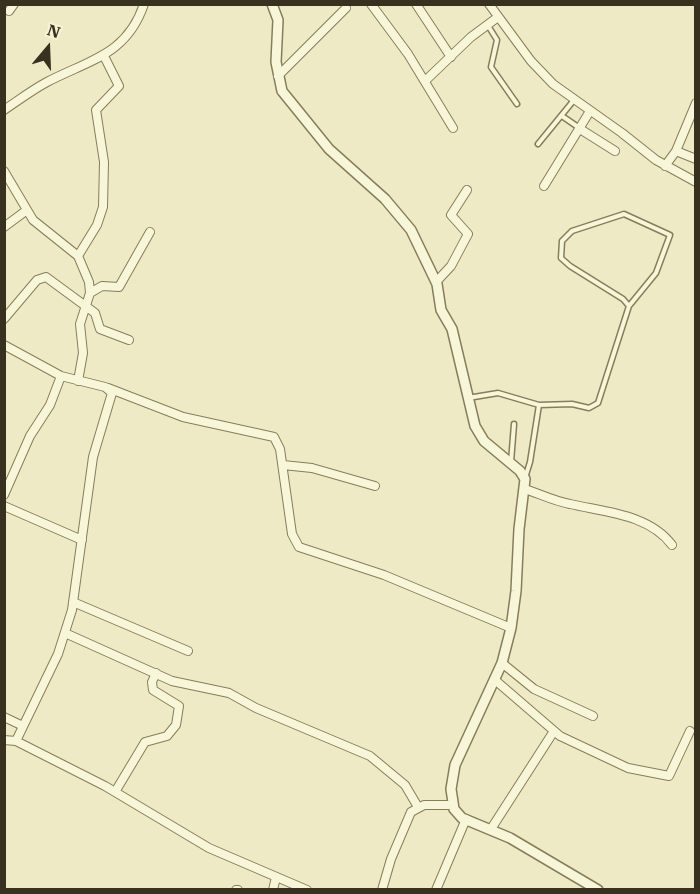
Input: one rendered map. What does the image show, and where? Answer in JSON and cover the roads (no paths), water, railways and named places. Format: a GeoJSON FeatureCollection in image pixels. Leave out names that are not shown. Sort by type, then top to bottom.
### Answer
{"type":"FeatureCollection","features":[{"type":"Feature","properties":{"kind":"street"},"geometry":{"type":"LineString","coordinates":[[4,110],[45,83],[104,56],[133,29],[144,4]]}},
{"type":"Feature","properties":{"kind":"street"},"geometry":{"type":"LineString","coordinates":[[272,4],[278,28],[278,76],[287,100],[328,149],[404,219],[436,282],[441,310],[452,329],[468,398],[480,435],[510,463],[525,484],[558,501],[607,510],[658,529],[672,545]]}},
{"type":"Feature","properties":{"kind":"street"},"geometry":{"type":"LineString","coordinates":[[371,4],[425,81],[453,128]]}},
{"type":"Feature","properties":{"kind":"street"},"geometry":{"type":"LineString","coordinates":[[416,4],[451,57]]}},
{"type":"Feature","properties":{"kind":"street"},"geometry":{"type":"LineString","coordinates":[[489,4],[544,77],[665,166],[696,182]]}},
{"type":"Feature","properties":{"kind":"street"},"geometry":{"type":"LineString","coordinates":[[278,76],[346,8]]}},
{"type":"Feature","properties":{"kind":"street"},"geometry":{"type":"LineString","coordinates":[[425,81],[487,24],[498,17]]}},
{"type":"Feature","properties":{"kind":"street"},"geometry":{"type":"LineString","coordinates":[[78,256],[97,225],[103,207],[103,156],[96,110],[118,88],[104,56]]}},
{"type":"Feature","properties":{"kind":"street"},"geometry":{"type":"LineString","coordinates":[[665,166],[676,151],[696,103]]}},
{"type":"Feature","properties":{"kind":"street"},"geometry":{"type":"LineString","coordinates":[[544,186],[590,111]]}},
{"type":"Feature","properties":{"kind":"street"},"geometry":{"type":"LineString","coordinates":[[580,129],[615,151]]}},
{"type":"Feature","properties":{"kind":"street"},"geometry":{"type":"LineString","coordinates":[[676,151],[696,159]]}},
{"type":"Feature","properties":{"kind":"street"},"geometry":{"type":"LineString","coordinates":[[6,176],[37,224],[78,256],[89,282],[90,292],[80,324],[83,353],[78,381]]}},
{"type":"Feature","properties":{"kind":"street"},"geometry":{"type":"LineString","coordinates":[[436,282],[451,266],[468,234],[451,215],[467,190]]}},
{"type":"Feature","properties":{"kind":"street"},"geometry":{"type":"LineString","coordinates":[[4,227],[27,210]]}},
{"type":"Feature","properties":{"kind":"street"},"geometry":{"type":"LineString","coordinates":[[90,292],[102,286],[119,287],[150,232]]}},
{"type":"Feature","properties":{"kind":"street"},"geometry":{"type":"LineString","coordinates":[[4,319],[41,276],[50,278],[98,316],[100,329],[129,340]]}},
{"type":"Feature","properties":{"kind":"street"},"geometry":{"type":"LineString","coordinates":[[4,345],[61,376],[108,388],[183,417],[274,437],[280,448],[292,534],[299,547],[384,575],[511,628]]}},
{"type":"Feature","properties":{"kind":"street"},"geometry":{"type":"LineString","coordinates":[[4,495],[30,436],[50,405],[61,376]]}},
{"type":"Feature","properties":{"kind":"street"},"geometry":{"type":"LineString","coordinates":[[16,741],[58,654],[65,633],[73,602],[93,456],[112,397],[108,388]]}},
{"type":"Feature","properties":{"kind":"street"},"geometry":{"type":"LineString","coordinates":[[283,465],[312,468],[375,486]]}},
{"type":"Feature","properties":{"kind":"street"},"geometry":{"type":"LineString","coordinates":[[525,484],[511,628],[502,663],[455,765],[451,780],[453,805],[457,814],[552,861],[598,890]]}},
{"type":"Feature","properties":{"kind":"street"},"geometry":{"type":"LineString","coordinates":[[4,506],[82,540]]}},
{"type":"Feature","properties":{"kind":"street"},"geometry":{"type":"LineString","coordinates":[[73,602],[188,651]]}},
{"type":"Feature","properties":{"kind":"street"},"geometry":{"type":"LineString","coordinates":[[65,633],[192,687],[229,693],[256,708],[370,756],[405,784],[418,807]]}},
{"type":"Feature","properties":{"kind":"street"},"geometry":{"type":"LineString","coordinates":[[502,663],[534,689],[593,716]]}},
{"type":"Feature","properties":{"kind":"street"},"geometry":{"type":"LineString","coordinates":[[115,792],[145,742],[167,736],[176,725],[179,706],[153,690],[152,682],[156,673]]}},
{"type":"Feature","properties":{"kind":"street"},"geometry":{"type":"LineString","coordinates":[[495,680],[554,731],[628,768],[650,771],[665,777],[671,772],[690,731]]}},
{"type":"Feature","properties":{"kind":"street"},"geometry":{"type":"LineString","coordinates":[[4,717],[23,726]]}},
{"type":"Feature","properties":{"kind":"street"},"geometry":{"type":"LineString","coordinates":[[491,830],[554,731]]}},
{"type":"Feature","properties":{"kind":"street"},"geometry":{"type":"LineString","coordinates":[[4,740],[16,741],[115,792],[209,848],[307,890]]}},
{"type":"Feature","properties":{"kind":"street"},"geometry":{"type":"LineString","coordinates":[[382,890],[399,837],[411,812],[418,807],[453,805]]}},
{"type":"Feature","properties":{"kind":"street"},"geometry":{"type":"LineString","coordinates":[[436,890],[466,819]]}},
{"type":"Feature","properties":{"kind":"street"},"geometry":{"type":"LineString","coordinates":[[273,890],[276,877]]}},
{"type":"Feature","properties":{"kind":"lane"},"geometry":{"type":"LineString","coordinates":[[487,24],[497,40],[491,67],[517,104]]}},
{"type":"Feature","properties":{"kind":"lane"},"geometry":{"type":"LineString","coordinates":[[538,144],[574,100]]}},
{"type":"Feature","properties":{"kind":"lane"},"geometry":{"type":"LineString","coordinates":[[562,116],[580,129]]}},
{"type":"Feature","properties":{"kind":"lane"},"geometry":{"type":"LineString","coordinates":[[468,398],[498,393],[539,405],[572,404],[590,408],[598,404],[629,306],[656,273],[670,240],[669,234],[624,214],[572,231],[564,237],[560,252],[564,262],[623,299],[629,306]]}},
{"type":"Feature","properties":{"kind":"lane"},"geometry":{"type":"LineString","coordinates":[[525,484],[539,405]]}},
{"type":"Feature","properties":{"kind":"lane"},"geometry":{"type":"LineString","coordinates":[[510,463],[514,424]]}}]}
